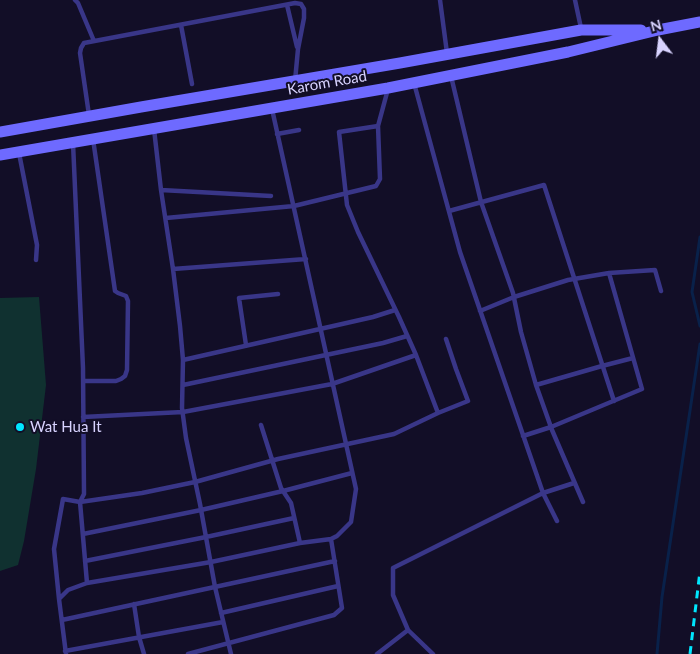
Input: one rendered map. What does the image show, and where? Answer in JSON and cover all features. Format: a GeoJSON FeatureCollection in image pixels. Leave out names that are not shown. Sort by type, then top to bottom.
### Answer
{"type":"FeatureCollection","features":[{"type":"Feature","properties":{"kind":"main road","name":"Karom Road"},"geometry":{"type":"LineString","coordinates":[[0,132],[91,127],[154,128],[388,88],[568,52],[658,30],[700,22]]}},
{"type":"Feature","properties":{"kind":"main road","name":"Karom Road"},"geometry":{"type":"LineString","coordinates":[[0,155],[73,142],[91,127],[295,81],[581,30],[658,30]]}},
{"type":"Feature","properties":{"kind":"main road"},"geometry":{"type":"LineString","coordinates":[[447,55],[451,75]]}},
{"type":"Feature","properties":{"kind":"lane"},"geometry":{"type":"LineString","coordinates":[[75,0],[94,41]]}},
{"type":"Feature","properties":{"kind":"lane"},"geometry":{"type":"LineString","coordinates":[[440,0],[447,55]]}},
{"type":"Feature","properties":{"kind":"lane"},"geometry":{"type":"LineString","coordinates":[[575,0],[581,30]]}},
{"type":"Feature","properties":{"kind":"lane"},"geometry":{"type":"LineString","coordinates":[[83,381],[116,381],[125,376],[127,370],[128,301],[126,296],[115,290],[80,53],[84,43],[303,2],[304,18],[298,49],[295,81]]}},
{"type":"Feature","properties":{"kind":"lane"},"geometry":{"type":"LineString","coordinates":[[287,5],[298,49]]}},
{"type":"Feature","properties":{"kind":"lane"},"geometry":{"type":"LineString","coordinates":[[181,25],[192,84]]}},
{"type":"Feature","properties":{"kind":"lane"},"geometry":{"type":"LineString","coordinates":[[451,75],[481,202],[514,297],[521,332],[536,385],[551,427],[583,502]]}},
{"type":"Feature","properties":{"kind":"lane"},"geometry":{"type":"LineString","coordinates":[[414,82],[460,252],[542,493],[557,521]]}},
{"type":"Feature","properties":{"kind":"lane"},"geometry":{"type":"LineString","coordinates":[[166,218],[294,206],[376,186],[380,179],[378,126],[388,88]]}},
{"type":"Feature","properties":{"kind":"lane"},"geometry":{"type":"LineString","coordinates":[[59,599],[68,590],[87,583],[211,562],[300,543],[332,539],[351,522],[356,489],[272,108]]}},
{"type":"Feature","properties":{"kind":"lane"},"geometry":{"type":"LineString","coordinates":[[378,126],[339,132],[348,205],[358,232],[408,336],[438,413]]}},
{"type":"Feature","properties":{"kind":"lane"},"geometry":{"type":"LineString","coordinates":[[154,128],[183,360],[183,412],[186,438],[215,587],[231,654]]}},
{"type":"Feature","properties":{"kind":"lane"},"geometry":{"type":"LineString","coordinates":[[277,134],[299,130]]}},
{"type":"Feature","properties":{"kind":"lane"},"geometry":{"type":"LineString","coordinates":[[73,142],[84,368],[84,494],[80,502],[87,583]]}},
{"type":"Feature","properties":{"kind":"lane"},"geometry":{"type":"LineString","coordinates":[[19,152],[37,245],[36,260]]}},
{"type":"Feature","properties":{"kind":"lane"},"geometry":{"type":"LineString","coordinates":[[449,211],[544,185],[614,401]]}},
{"type":"Feature","properties":{"kind":"lane"},"geometry":{"type":"LineString","coordinates":[[162,190],[271,196]]}},
{"type":"Feature","properties":{"kind":"lane"},"geometry":{"type":"LineString","coordinates":[[173,269],[306,259]]}},
{"type":"Feature","properties":{"kind":"lane"},"geometry":{"type":"LineString","coordinates":[[480,311],[514,297],[568,280],[609,273],[655,270],[661,291]]}},
{"type":"Feature","properties":{"kind":"lane"},"geometry":{"type":"LineString","coordinates":[[523,436],[551,427],[642,389],[609,273]]}},
{"type":"Feature","properties":{"kind":"lane"},"geometry":{"type":"LineString","coordinates":[[246,345],[239,298],[278,294]]}},
{"type":"Feature","properties":{"kind":"lane"},"geometry":{"type":"LineString","coordinates":[[183,360],[372,317],[395,310]]}},
{"type":"Feature","properties":{"kind":"lane"},"geometry":{"type":"LineString","coordinates":[[183,385],[383,343],[408,336]]}},
{"type":"Feature","properties":{"kind":"lane"},"geometry":{"type":"LineString","coordinates":[[223,622],[66,652],[54,549],[63,498],[80,502],[195,482],[272,461],[394,434],[468,401],[446,339]]}},
{"type":"Feature","properties":{"kind":"lane"},"geometry":{"type":"LineString","coordinates":[[83,417],[183,412],[332,384],[416,355]]}},
{"type":"Feature","properties":{"kind":"lane"},"geometry":{"type":"LineString","coordinates":[[536,385],[633,358]]}},
{"type":"Feature","properties":{"kind":"lane"},"geometry":{"type":"LineString","coordinates":[[261,425],[283,491],[291,503],[300,543]]}},
{"type":"Feature","properties":{"kind":"lane"},"geometry":{"type":"LineString","coordinates":[[83,534],[201,510],[352,473]]}},
{"type":"Feature","properties":{"kind":"lane"},"geometry":{"type":"LineString","coordinates":[[433,654],[408,630],[393,595],[392,568],[542,493],[574,483]]}},
{"type":"Feature","properties":{"kind":"lane"},"geometry":{"type":"LineString","coordinates":[[85,561],[294,518]]}},
{"type":"Feature","properties":{"kind":"lane"},"geometry":{"type":"LineString","coordinates":[[188,654],[334,615],[342,608],[332,539]]}},
{"type":"Feature","properties":{"kind":"lane"},"geometry":{"type":"LineString","coordinates":[[62,620],[335,561]]}},
{"type":"Feature","properties":{"kind":"lane"},"geometry":{"type":"LineString","coordinates":[[221,613],[338,586]]}},
{"type":"Feature","properties":{"kind":"lane"},"geometry":{"type":"LineString","coordinates":[[134,604],[139,637],[144,654]]}},
{"type":"Feature","properties":{"kind":"lane"},"geometry":{"type":"LineString","coordinates":[[376,654],[408,630]]}},
{"type":"Feature","properties":{"kind":"green space","name":"Wat Hua It"},"geometry":{"type":"Polygon","coordinates":[[[39,297],[46,385],[36,469],[18,565],[0,571],[0,298],[39,297]]]}},
{"type":"Feature","properties":{"kind":"waterway"},"geometry":{"type":"LineString","coordinates":[[700,237],[692,292],[700,326]]}},
{"type":"Feature","properties":{"kind":"waterway"},"geometry":{"type":"LineString","coordinates":[[657,654],[662,597],[700,344]]}},
{"type":"Feature","properties":{"kind":"railway"},"geometry":{"type":"LineString","coordinates":[[690,654],[700,571]]}},
{"type":"Feature","properties":{"kind":"place","name":"Wat Hua It"},"geometry":{"type":"Point","coordinates":[20,427]}}]}
